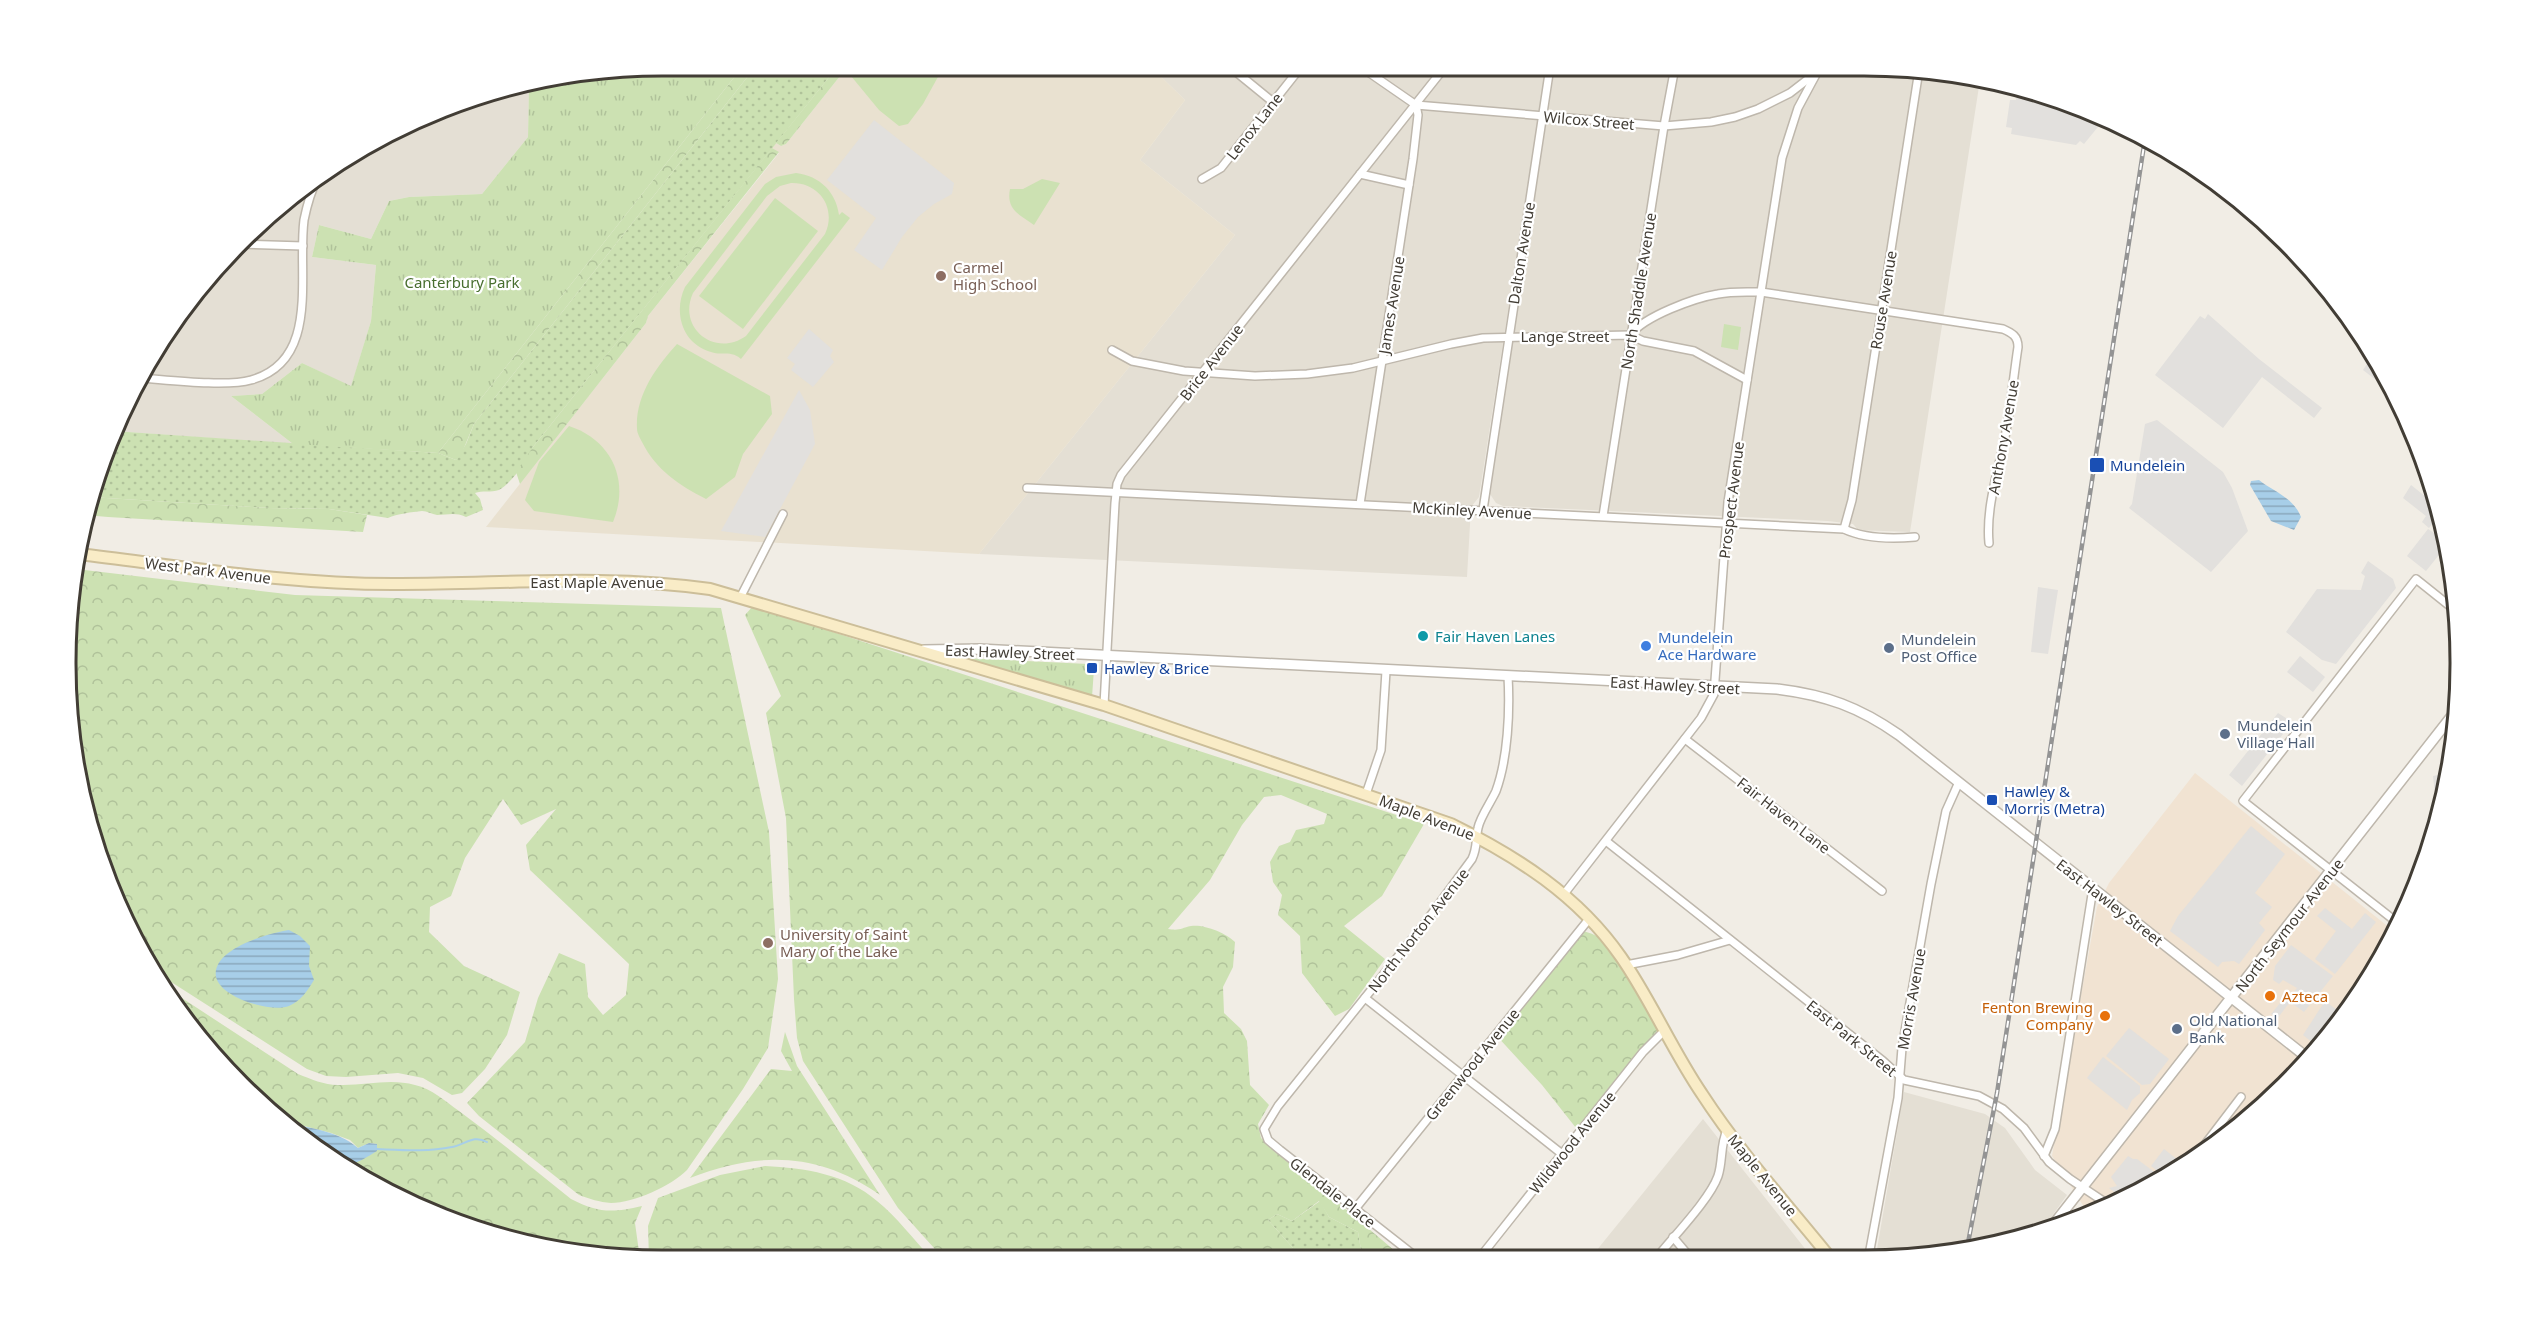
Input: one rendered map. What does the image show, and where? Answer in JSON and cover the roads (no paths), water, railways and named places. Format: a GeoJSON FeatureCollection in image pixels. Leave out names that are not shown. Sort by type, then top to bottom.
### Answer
{"type":"FeatureCollection","features":[{"type":"Feature","properties":{"kind":"main road","name":"West Park Avenue"},"geometry":{"type":"LineString","coordinates":[[87,555],[240,574],[338,582]]}},
{"type":"Feature","properties":{"kind":"main road","name":"East Maple Avenue"},"geometry":{"type":"LineString","coordinates":[[338,582],[399,584],[623,580],[664,582],[741,596],[919,650]]}},
{"type":"Feature","properties":{"kind":"main road","name":"Maple Avenue"},"geometry":{"type":"LineString","coordinates":[[919,650],[1104,705],[1366,794],[1450,824],[1526,865],[1564,894],[1589,919],[1626,965],[1700,1092],[1726,1130],[1824,1250]]}},
{"type":"Feature","properties":{"kind":"street"},"geometry":{"type":"LineString","coordinates":[[1241,76],[1273,102]]}},
{"type":"Feature","properties":{"kind":"street","name":"Lenox Lane"},"geometry":{"type":"LineString","coordinates":[[1202,179],[1221,168],[1294,76]]}},
{"type":"Feature","properties":{"kind":"street"},"geometry":{"type":"LineString","coordinates":[[1374,76],[1416,105]]}},
{"type":"Feature","properties":{"kind":"street","name":"Brice Avenue"},"geometry":{"type":"LineString","coordinates":[[1104,705],[1116,492],[1121,475],[1438,76]]}},
{"type":"Feature","properties":{"kind":"street","name":"Dalton Avenue"},"geometry":{"type":"LineString","coordinates":[[1483,510],[1549,76]]}},
{"type":"Feature","properties":{"kind":"street","name":"North Shaddle Avenue"},"geometry":{"type":"LineString","coordinates":[[1603,516],[1630,335],[1673,76]]}},
{"type":"Feature","properties":{"kind":"street","name":"Wilcox Street"},"geometry":{"type":"LineString","coordinates":[[1416,105],[1664,126],[1711,122],[1750,112],[1790,93],[1811,76]]}},
{"type":"Feature","properties":{"kind":"street","name":"Prospect Avenue"},"geometry":{"type":"LineString","coordinates":[[1564,894],[1710,705],[1715,687],[1726,522],[1786,141],[1798,108],[1815,76]]}},
{"type":"Feature","properties":{"kind":"street","name":"Rouse Avenue"},"geometry":{"type":"LineString","coordinates":[[1844,529],[1852,500],[1917,80]]}},
{"type":"Feature","properties":{"kind":"street","name":"James Avenue"},"geometry":{"type":"LineString","coordinates":[[1360,504],[1409,185],[1418,115],[1416,105]]}},
{"type":"Feature","properties":{"kind":"street"},"geometry":{"type":"LineString","coordinates":[[1360,174],[1409,185]]}},
{"type":"Feature","properties":{"kind":"street"},"geometry":{"type":"LineString","coordinates":[[150,379],[233,383],[257,378],[279,364],[288,355],[299,332],[303,246],[311,194]]}},
{"type":"Feature","properties":{"kind":"street"},"geometry":{"type":"LineString","coordinates":[[252,244],[303,246]]}},
{"type":"Feature","properties":{"kind":"street","name":"Lange Street"},"geometry":{"type":"LineString","coordinates":[[1112,350],[1132,361],[1202,373],[1255,376],[1307,374],[1382,362],[1450,344],[1508,336],[1630,335],[1641,323],[1707,296],[1728,292],[1761,292],[2002,329],[2011,333]]}},
{"type":"Feature","properties":{"kind":"street","name":"Anthony Avenue"},"geometry":{"type":"LineString","coordinates":[[1989,543],[1988,531],[1993,495],[2018,347],[2017,339],[2011,333]]}},
{"type":"Feature","properties":{"kind":"street"},"geometry":{"type":"LineString","coordinates":[[1630,335],[1642,341],[1694,351],[1747,380]]}},
{"type":"Feature","properties":{"kind":"street","name":"McKinley Avenue"},"geometry":{"type":"LineString","coordinates":[[1027,488],[1726,522],[1844,529],[1855,534],[1886,538],[1915,537]]}},
{"type":"Feature","properties":{"kind":"street"},"geometry":{"type":"LineString","coordinates":[[741,596],[783,514]]}},
{"type":"Feature","properties":{"kind":"street"},"geometry":{"type":"LineString","coordinates":[[2391,918],[2243,801],[2415,579],[2446,603]]}},
{"type":"Feature","properties":{"kind":"street","name":"East Hawley Street"},"geometry":{"type":"LineString","coordinates":[[919,650],[979,649],[1715,687],[1805,693],[1850,705],[1899,735],[2301,1053]]}},
{"type":"Feature","properties":{"kind":"street"},"geometry":{"type":"LineString","coordinates":[[1366,794],[1381,750],[1386,670]]}},
{"type":"Feature","properties":{"kind":"street","name":"North Norton Avenue"},"geometry":{"type":"LineString","coordinates":[[1267,1121],[1463,873],[1478,848],[1478,826],[1496,789],[1504,758],[1508,676]]}},
{"type":"Feature","properties":{"kind":"street","name":"North Seymour Avenue"},"geometry":{"type":"LineString","coordinates":[[2062,1214],[2446,724]]}},
{"type":"Feature","properties":{"kind":"street","name":"Fair Haven Lane"},"geometry":{"type":"LineString","coordinates":[[1686,739],[1882,891]]}},
{"type":"Feature","properties":{"kind":"street","name":"Morris Avenue"},"geometry":{"type":"LineString","coordinates":[[1870,1250],[1898,1098],[1898,1075],[1946,811],[1959,782]]}},
{"type":"Feature","properties":{"kind":"street","name":"East Park Street"},"geometry":{"type":"LineString","coordinates":[[1605,841],[1898,1075],[1912,1083],[1979,1096],[2003,1109],[2024,1128],[2044,1156],[2070,1179],[2100,1199]]}},
{"type":"Feature","properties":{"kind":"street"},"geometry":{"type":"LineString","coordinates":[[2044,1156],[2055,1129],[2093,888]]}},
{"type":"Feature","properties":{"kind":"street","name":"Greenwood Avenue"},"geometry":{"type":"LineString","coordinates":[[1355,1209],[1589,919]]}},
{"type":"Feature","properties":{"kind":"street"},"geometry":{"type":"LineString","coordinates":[[1626,965],[1678,955],[1730,940]]}},
{"type":"Feature","properties":{"kind":"street"},"geometry":{"type":"LineString","coordinates":[[1365,998],[1562,1154]]}},
{"type":"Feature","properties":{"kind":"street","name":"Wildwood Avenue"},"geometry":{"type":"LineString","coordinates":[[1486,1250],[1643,1052],[1665,1030]]}},
{"type":"Feature","properties":{"kind":"street"},"geometry":{"type":"LineString","coordinates":[[2214,1132],[2241,1097]]}},
{"type":"Feature","properties":{"kind":"street","name":"Glendale Place"},"geometry":{"type":"LineString","coordinates":[[1267,1121],[1264,1129],[1268,1140],[1407,1250]]}},
{"type":"Feature","properties":{"kind":"street"},"geometry":{"type":"LineString","coordinates":[[1663,1250],[1714,1184],[1718,1176],[1722,1140],[1726,1130]]}},
{"type":"Feature","properties":{"kind":"street"},"geometry":{"type":"LineString","coordinates":[[1673,1237],[1684,1250]]}},
{"type":"Feature","properties":{"kind":"water"},"geometry":{"type":"Polygon","coordinates":[[[2259,480],[2288,500],[2298,510],[2301,517],[2294,530],[2271,521],[2250,485],[2251,481],[2259,480]]]}},
{"type":"Feature","properties":{"kind":"water"},"geometry":{"type":"Polygon","coordinates":[[[289,930],[300,936],[310,946],[309,966],[314,980],[297,1001],[281,1008],[259,1005],[237,997],[220,985],[216,977],[217,967],[222,958],[243,944],[289,930]]]}},
{"type":"Feature","properties":{"kind":"water"},"geometry":{"type":"Polygon","coordinates":[[[304,1126],[341,1137],[358,1148],[369,1143],[377,1144],[377,1151],[356,1163],[304,1126]]]}},
{"type":"Feature","properties":{"kind":"waterway"},"geometry":{"type":"LineString","coordinates":[[377,1149],[433,1150],[457,1146],[477,1139],[487,1142]]}},
{"type":"Feature","properties":{"kind":"railway"},"geometry":{"type":"LineString","coordinates":[[1969,1239],[1997,1093],[2144,148]]}},
{"type":"Feature","properties":{"kind":"place","name":"Carmel High School"},"geometry":{"type":"Point","coordinates":[941,276]}},
{"type":"Feature","properties":{"kind":"place","name":"Mundelein"},"geometry":{"type":"Point","coordinates":[2097,465]}},
{"type":"Feature","properties":{"kind":"place","name":"Fair Haven Lanes"},"geometry":{"type":"Point","coordinates":[1423,636]}},
{"type":"Feature","properties":{"kind":"place","name":"Mundelein Ace Hardware"},"geometry":{"type":"Point","coordinates":[1646,646]}},
{"type":"Feature","properties":{"kind":"place","name":"Mundelein Post Office"},"geometry":{"type":"Point","coordinates":[1889,648]}},
{"type":"Feature","properties":{"kind":"place","name":"Hawley & Brice"},"geometry":{"type":"Point","coordinates":[1092,668]}},
{"type":"Feature","properties":{"kind":"place","name":"Mundelein Village Hall"},"geometry":{"type":"Point","coordinates":[2225,734]}},
{"type":"Feature","properties":{"kind":"place","name":"Hawley & Morris (Metra)"},"geometry":{"type":"Point","coordinates":[1992,800]}},
{"type":"Feature","properties":{"kind":"place","name":"University of Saint Mary of the Lake"},"geometry":{"type":"Point","coordinates":[768,943]}},
{"type":"Feature","properties":{"kind":"place","name":"Azteca"},"geometry":{"type":"Point","coordinates":[2270,996]}},
{"type":"Feature","properties":{"kind":"place","name":"Fenton Brewing Company"},"geometry":{"type":"Point","coordinates":[2105,1016]}},
{"type":"Feature","properties":{"kind":"place","name":"Old National Bank"},"geometry":{"type":"Point","coordinates":[2177,1029]}},
{"type":"Feature","properties":{"kind":"park label","name":"Canterbury Park"},"geometry":{"type":"Point","coordinates":[462,282]}}]}
